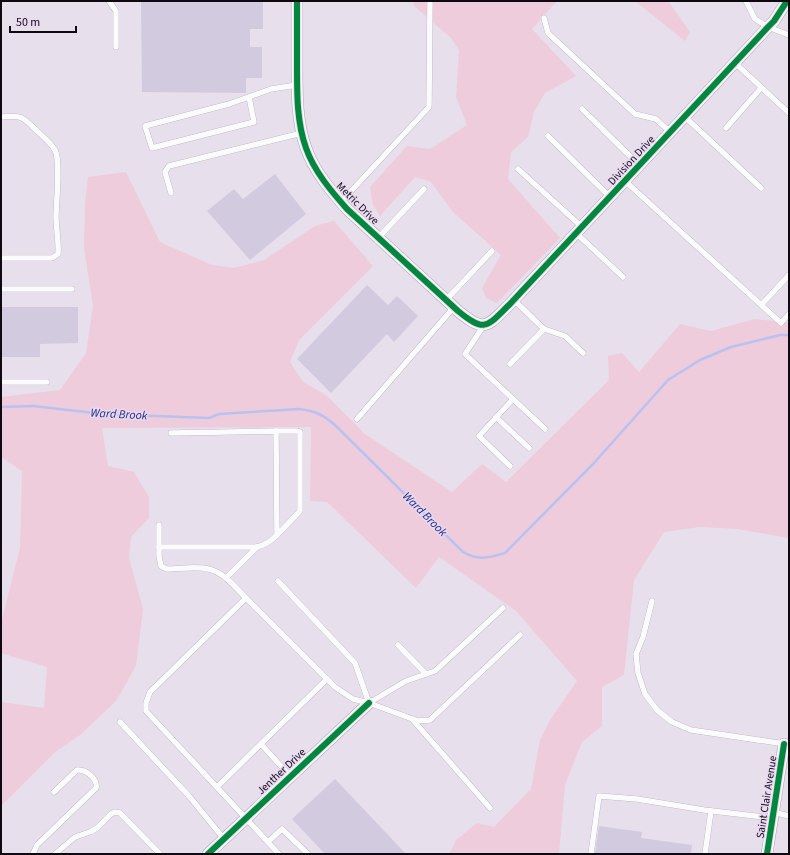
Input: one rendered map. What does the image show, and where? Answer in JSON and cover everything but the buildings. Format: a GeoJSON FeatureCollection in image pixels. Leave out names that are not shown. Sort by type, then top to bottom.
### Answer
{"type":"FeatureCollection","features":[{"type":"Feature","properties":{"kind":"street","name":"Metric Drive"},"geometry":{"type":"LineString","coordinates":[[296,1],[297,85],[302,133],[306,149],[318,172],[341,202],[379,238],[472,322],[484,325]]}},
{"type":"Feature","properties":{"kind":"street","name":"Division Drive"},"geometry":{"type":"LineString","coordinates":[[484,325],[490,323],[514,300],[774,21],[787,1]]}},
{"type":"Feature","properties":{"kind":"street","name":"Jenther Drive"},"geometry":{"type":"LineString","coordinates":[[212,853],[224,839],[369,703]]}},
{"type":"Feature","properties":{"kind":"street","name":"Saint Clair Avenue"},"geometry":{"type":"LineString","coordinates":[[767,854],[787,744]]}},
{"type":"Feature","properties":{"kind":"lane"},"geometry":{"type":"LineString","coordinates":[[109,1],[116,11],[116,47]]}},
{"type":"Feature","properties":{"kind":"lane"},"geometry":{"type":"LineString","coordinates":[[341,202],[429,107],[430,1]]}},
{"type":"Feature","properties":{"kind":"lane"},"geometry":{"type":"LineString","coordinates":[[746,1],[755,19],[768,27],[789,35]]}},
{"type":"Feature","properties":{"kind":"lane"},"geometry":{"type":"LineString","coordinates":[[544,18],[548,33],[635,114],[656,119],[670,132]]}},
{"type":"Feature","properties":{"kind":"lane"},"geometry":{"type":"LineString","coordinates":[[735,63],[789,114]]}},
{"type":"Feature","properties":{"kind":"lane"},"geometry":{"type":"LineString","coordinates":[[249,97],[254,122],[152,148],[145,126],[229,104],[271,89],[297,85]]}},
{"type":"Feature","properties":{"kind":"lane"},"geometry":{"type":"LineString","coordinates":[[726,128],[761,88]]}},
{"type":"Feature","properties":{"kind":"lane"},"geometry":{"type":"LineString","coordinates":[[582,109],[639,165]]}},
{"type":"Feature","properties":{"kind":"lane"},"geometry":{"type":"LineString","coordinates":[[1,117],[17,116],[26,121],[50,143],[55,151],[58,171],[56,219],[58,254],[52,258],[1,258]]}},
{"type":"Feature","properties":{"kind":"lane"},"geometry":{"type":"LineString","coordinates":[[685,117],[761,188]]}},
{"type":"Feature","properties":{"kind":"lane"},"geometry":{"type":"LineString","coordinates":[[171,193],[165,172],[169,166],[302,133]]}},
{"type":"Feature","properties":{"kind":"lane"},"geometry":{"type":"LineString","coordinates":[[548,136],[610,197]]}},
{"type":"Feature","properties":{"kind":"lane"},"geometry":{"type":"LineString","coordinates":[[518,169],[579,230],[623,277]]}},
{"type":"Feature","properties":{"kind":"lane"},"geometry":{"type":"LineString","coordinates":[[625,181],[781,323],[789,314]]}},
{"type":"Feature","properties":{"kind":"lane"},"geometry":{"type":"LineString","coordinates":[[379,238],[424,189]]}},
{"type":"Feature","properties":{"kind":"lane"},"geometry":{"type":"LineString","coordinates":[[357,419],[492,251]]}},
{"type":"Feature","properties":{"kind":"lane"},"geometry":{"type":"LineString","coordinates":[[761,305],[789,275]]}},
{"type":"Feature","properties":{"kind":"lane"},"geometry":{"type":"LineString","coordinates":[[1,289],[72,289]]}},
{"type":"Feature","properties":{"kind":"lane"},"geometry":{"type":"LineString","coordinates":[[514,300],[544,329],[565,336],[583,353]]}},
{"type":"Feature","properties":{"kind":"lane"},"geometry":{"type":"LineString","coordinates":[[484,325],[465,354],[546,429]]}},
{"type":"Feature","properties":{"kind":"lane"},"geometry":{"type":"LineString","coordinates":[[510,364],[544,329]]}},
{"type":"Feature","properties":{"kind":"lane"},"geometry":{"type":"LineString","coordinates":[[1,382],[47,382]]}},
{"type":"Feature","properties":{"kind":"lane"},"geometry":{"type":"LineString","coordinates":[[510,466],[479,436],[513,399]]}},
{"type":"Feature","properties":{"kind":"lane"},"geometry":{"type":"LineString","coordinates":[[496,417],[529,448]]}},
{"type":"Feature","properties":{"kind":"lane"},"geometry":{"type":"LineString","coordinates":[[276,431],[277,535]]}},
{"type":"Feature","properties":{"kind":"lane"},"geometry":{"type":"LineString","coordinates":[[159,548],[263,546],[270,542],[300,511],[300,432],[171,433]]}},
{"type":"Feature","properties":{"kind":"lane"},"geometry":{"type":"LineString","coordinates":[[159,525],[161,566],[166,569],[207,568],[216,571],[226,578],[327,679],[353,700],[369,703],[418,721],[430,720],[520,635]]}},
{"type":"Feature","properties":{"kind":"lane"},"geometry":{"type":"LineString","coordinates":[[226,578],[257,547]]}},
{"type":"Feature","properties":{"kind":"lane"},"geometry":{"type":"LineString","coordinates":[[278,581],[355,663],[369,703]]}},
{"type":"Feature","properties":{"kind":"lane"},"geometry":{"type":"LineString","coordinates":[[246,598],[150,692],[146,703],[146,711],[279,854]]}},
{"type":"Feature","properties":{"kind":"lane"},"geometry":{"type":"LineString","coordinates":[[652,601],[643,637],[636,654],[638,673],[645,694],[657,710],[672,722],[691,730],[787,744]]}},
{"type":"Feature","properties":{"kind":"lane"},"geometry":{"type":"LineString","coordinates":[[369,703],[406,681],[435,671],[504,608]]}},
{"type":"Feature","properties":{"kind":"lane"},"geometry":{"type":"LineString","coordinates":[[398,645],[426,674]]}},
{"type":"Feature","properties":{"kind":"lane"},"geometry":{"type":"LineString","coordinates":[[216,787],[327,679]]}},
{"type":"Feature","properties":{"kind":"lane"},"geometry":{"type":"LineString","coordinates":[[411,718],[490,808]]}},
{"type":"Feature","properties":{"kind":"lane"},"geometry":{"type":"LineString","coordinates":[[120,722],[189,796],[224,839]]}},
{"type":"Feature","properties":{"kind":"lane"},"geometry":{"type":"LineString","coordinates":[[261,744],[290,776]]}},
{"type":"Feature","properties":{"kind":"lane"},"geometry":{"type":"LineString","coordinates":[[33,854],[37,845],[97,786],[96,782],[87,772],[84,770],[77,770],[54,792]]}},
{"type":"Feature","properties":{"kind":"lane"},"geometry":{"type":"LineString","coordinates":[[590,854],[598,796],[637,799],[711,811],[789,816]]}},
{"type":"Feature","properties":{"kind":"lane"},"geometry":{"type":"LineString","coordinates":[[705,854],[711,811]]}},
{"type":"Feature","properties":{"kind":"lane"},"geometry":{"type":"LineString","coordinates":[[55,854],[75,837],[97,828],[115,812],[120,813],[160,854]]}},
{"type":"Feature","properties":{"kind":"lane"},"geometry":{"type":"LineString","coordinates":[[268,842],[282,829],[308,854]]}},
{"type":"Feature","properties":{"kind":"shaded area"},"geometry":{"type":"Polygon","coordinates":[[[413,1],[557,1],[532,29],[576,76],[545,93],[534,112],[528,137],[511,152],[508,179],[560,238],[497,303],[486,298],[482,288],[501,255],[453,212],[430,181],[415,177],[380,216],[373,205],[370,187],[407,146],[430,149],[467,125],[456,97],[459,50],[451,38],[414,6],[413,1]]]}},
{"type":"Feature","properties":{"kind":"shaded area"},"geometry":{"type":"Polygon","coordinates":[[[635,1],[668,1],[690,32],[685,41],[635,1]]]}},
{"type":"Feature","properties":{"kind":"shaded area"},"geometry":{"type":"Polygon","coordinates":[[[126,172],[160,242],[212,265],[234,268],[264,260],[315,226],[334,221],[373,266],[299,340],[290,362],[303,382],[326,395],[365,434],[452,492],[482,464],[506,482],[609,380],[608,356],[622,353],[639,372],[680,324],[711,331],[755,319],[789,323],[789,538],[737,529],[700,527],[664,532],[634,580],[624,675],[602,687],[602,726],[582,742],[565,785],[559,854],[449,854],[456,840],[477,823],[494,827],[531,789],[540,740],[550,720],[577,681],[516,611],[439,557],[416,588],[327,502],[310,501],[311,427],[102,428],[108,466],[134,472],[149,497],[149,518],[131,537],[129,558],[143,609],[136,666],[116,701],[80,735],[54,753],[1,806],[1,702],[44,708],[47,667],[1,653],[1,623],[20,548],[22,471],[1,457],[1,397],[60,390],[86,353],[93,306],[84,248],[85,203],[88,177],[126,172]]]}},
{"type":"Feature","properties":{"kind":"waterway","name":"Ward Brook"},"geometry":{"type":"LineString","coordinates":[[1,407],[33,406],[103,414],[209,418],[219,414],[299,409],[315,412],[328,419],[337,427],[463,552],[474,557],[484,558],[505,553],[594,463],[668,380],[700,360],[731,347],[780,335],[789,335]]}},
{"type":"Feature","properties":{"kind":"cycle path"},"geometry":{"type":"LineString","coordinates":[[297,1],[298,109],[306,148],[318,173],[347,209],[458,311],[475,323],[481,325],[491,322],[510,304],[774,21],[787,1]]}},
{"type":"Feature","properties":{"kind":"cycle path"},"geometry":{"type":"LineString","coordinates":[[208,854],[369,703]]}},
{"type":"Feature","properties":{"kind":"cycle path"},"geometry":{"type":"LineString","coordinates":[[767,854],[784,744]]}}]}
